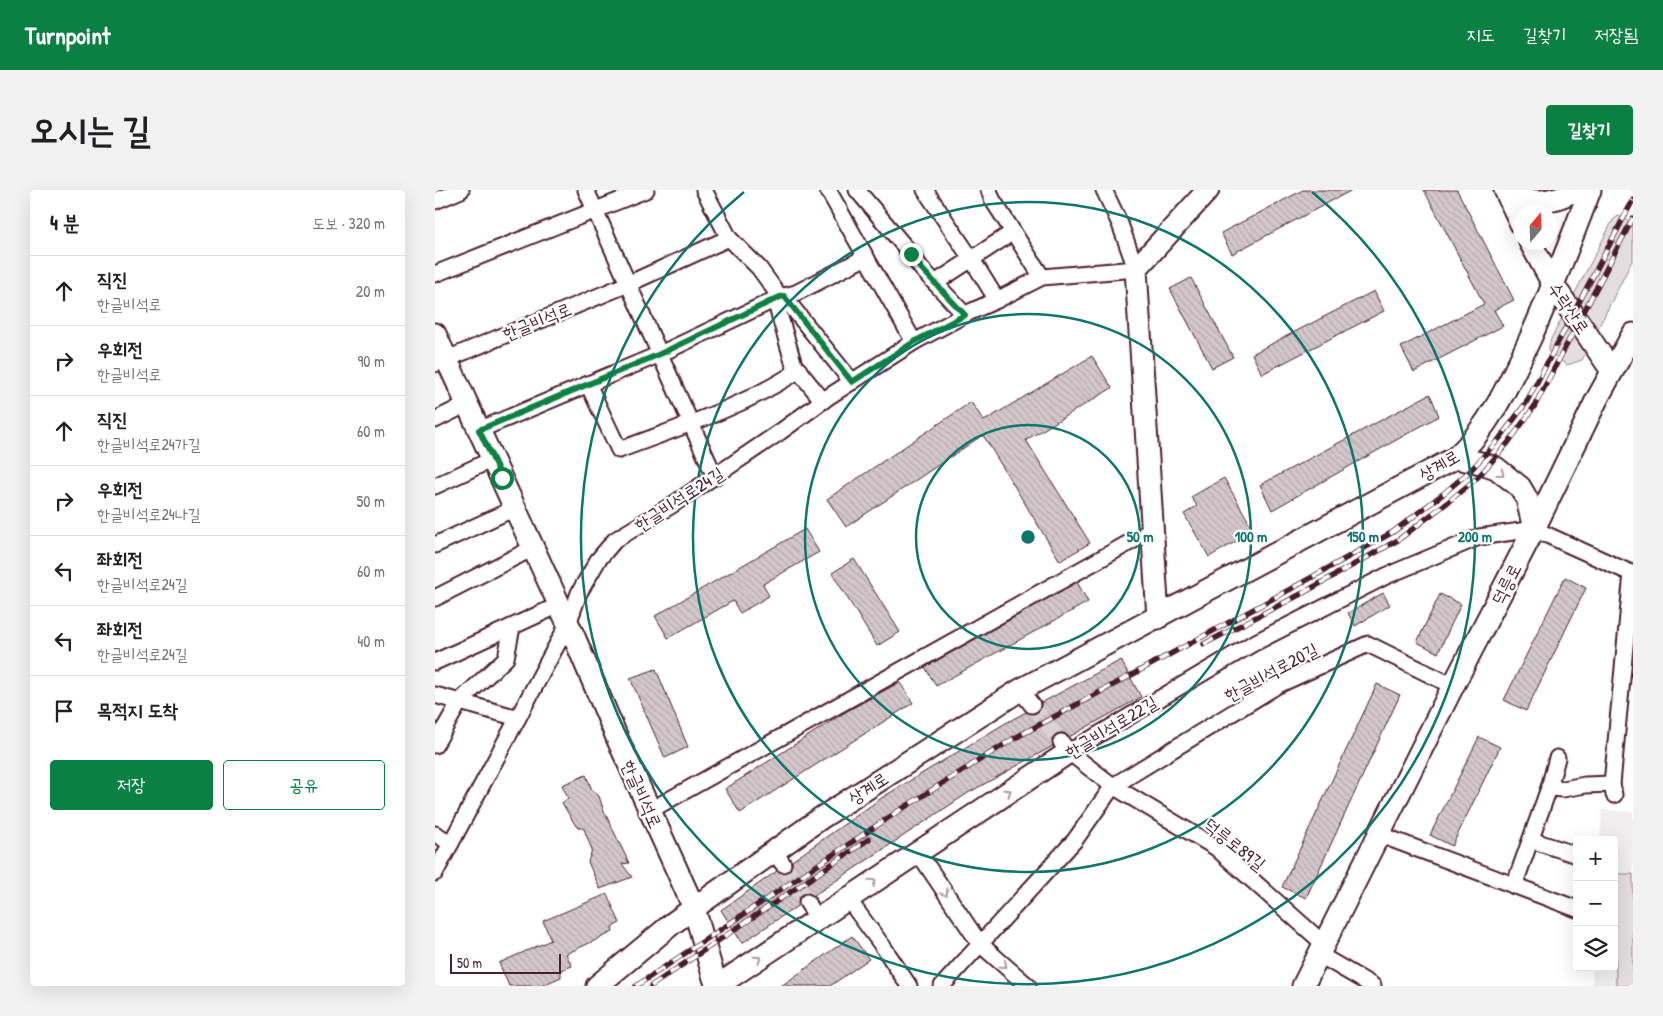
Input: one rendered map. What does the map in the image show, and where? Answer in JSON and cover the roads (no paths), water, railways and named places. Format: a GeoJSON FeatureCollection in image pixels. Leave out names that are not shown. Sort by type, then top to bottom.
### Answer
{"type":"FeatureCollection","features":[{"type":"Feature","properties":{"kind":"main road"},"geometry":{"type":"LineString","coordinates":[[1158,618],[1136,270],[1208,190]]}},
{"type":"Feature","properties":{"kind":"main road"},"geometry":{"type":"LineString","coordinates":[[1507,190],[1530,201],[1540,201],[1561,196],[1575,190]]}},
{"type":"Feature","properties":{"kind":"main road"},"geometry":{"type":"LineString","coordinates":[[1507,190],[1513,205]]}},
{"type":"Feature","properties":{"kind":"main road","name":"상계로"},"geometry":{"type":"LineString","coordinates":[[597,986],[694,908],[778,858],[821,818],[1158,618],[1455,458],[1478,434],[1504,393],[1554,286],[1590,190]]}},
{"type":"Feature","properties":{"kind":"main road","name":"수락산로"},"geometry":{"type":"LineString","coordinates":[[1534,250],[1554,286],[1612,371]]}},
{"type":"Feature","properties":{"kind":"main road","name":"한글비석로"},"geometry":{"type":"LineString","coordinates":[[435,334],[441,361],[467,404],[493,459],[694,908],[717,986]]}},
{"type":"Feature","properties":{"kind":"main road","name":"덕릉로"},"geometry":{"type":"LineString","coordinates":[[1303,986],[1612,371],[1633,334]]}},
{"type":"Feature","properties":{"kind":"main road"},"geometry":{"type":"LineString","coordinates":[[1455,458],[1496,468],[1519,487],[1527,499],[1534,529]]}},
{"type":"Feature","properties":{"kind":"main road","name":"한글비석로22길"},"geometry":{"type":"LineString","coordinates":[[717,986],[813,910],[847,899],[918,852],[1065,747]]}},
{"type":"Feature","properties":{"kind":"street"},"geometry":{"type":"LineString","coordinates":[[435,201],[461,190]]}},
{"type":"Feature","properties":{"kind":"street"},"geometry":{"type":"LineString","coordinates":[[586,190],[715,476]]}},
{"type":"Feature","properties":{"kind":"street"},"geometry":{"type":"LineString","coordinates":[[435,274],[646,190]]}},
{"type":"Feature","properties":{"kind":"street"},"geometry":{"type":"LineString","coordinates":[[704,190],[729,238],[759,268],[780,298],[852,382]]}},
{"type":"Feature","properties":{"kind":"street"},"geometry":{"type":"LineString","coordinates":[[852,190],[831,195],[914,342]]}},
{"type":"Feature","properties":{"kind":"street"},"geometry":{"type":"LineString","coordinates":[[857,190],[921,268],[965,315]]}},
{"type":"Feature","properties":{"kind":"street"},"geometry":{"type":"LineString","coordinates":[[925,190],[997,300]]}},
{"type":"Feature","properties":{"kind":"street"},"geometry":{"type":"LineString","coordinates":[[989,190],[992,199],[1042,277]]}},
{"type":"Feature","properties":{"kind":"street"},"geometry":{"type":"LineString","coordinates":[[1104,190],[1120,224],[1136,270]]}},
{"type":"Feature","properties":{"kind":"street"},"geometry":{"type":"LineString","coordinates":[[935,283],[1013,232]]}},
{"type":"Feature","properties":{"kind":"street","name":"한글비석로"},"geometry":{"type":"LineString","coordinates":[[441,361],[628,284],[729,238]]}},
{"type":"Feature","properties":{"kind":"street"},"geometry":{"type":"LineString","coordinates":[[479,430],[660,354],[780,298],[796,293],[866,257]]}},
{"type":"Feature","properties":{"kind":"street","name":"한글비석로24길"},"geometry":{"type":"LineString","coordinates":[[435,873],[518,718],[564,614],[579,593],[598,560],[615,540],[673,505],[823,401],[914,342],[965,315],[1042,277],[1136,270]]}},
{"type":"Feature","properties":{"kind":"street"},"geometry":{"type":"LineString","coordinates":[[780,298],[794,364],[823,401]]}},
{"type":"Feature","properties":{"kind":"street"},"geometry":{"type":"LineString","coordinates":[[587,384],[619,450],[691,424],[782,382],[799,370]]}},
{"type":"Feature","properties":{"kind":"street"},"geometry":{"type":"LineString","coordinates":[[435,420],[467,404]]}},
{"type":"Feature","properties":{"kind":"street"},"geometry":{"type":"LineString","coordinates":[[435,486],[493,459]]}},
{"type":"Feature","properties":{"kind":"street"},"geometry":{"type":"LineString","coordinates":[[435,545],[515,508]]}},
{"type":"Feature","properties":{"kind":"street"},"geometry":{"type":"LineString","coordinates":[[1534,529],[1632,573],[1613,790],[1585,785],[1563,789],[1549,788]]}},
{"type":"Feature","properties":{"kind":"street","name":"한글비석로22길"},"geometry":{"type":"LineString","coordinates":[[1065,747],[1253,644],[1386,576],[1479,537],[1534,529]]}},
{"type":"Feature","properties":{"kind":"street"},"geometry":{"type":"LineString","coordinates":[[649,811],[1152,530]]}},
{"type":"Feature","properties":{"kind":"street"},"geometry":{"type":"LineString","coordinates":[[435,598],[533,548]]}},
{"type":"Feature","properties":{"kind":"street"},"geometry":{"type":"LineString","coordinates":[[435,662],[512,627],[564,614]]}},
{"type":"Feature","properties":{"kind":"street"},"geometry":{"type":"LineString","coordinates":[[435,745],[460,701],[506,658],[512,627]]}},
{"type":"Feature","properties":{"kind":"street","name":"한글비석로20길"},"geometry":{"type":"LineString","coordinates":[[942,986],[1075,840],[1113,786],[1278,685],[1368,644],[1453,686]]}},
{"type":"Feature","properties":{"kind":"street"},"geometry":{"type":"LineString","coordinates":[[435,695],[518,718]]}},
{"type":"Feature","properties":{"kind":"street"},"geometry":{"type":"LineString","coordinates":[[1065,747],[1113,786]]}},
{"type":"Feature","properties":{"kind":"street"},"geometry":{"type":"LineString","coordinates":[[1514,886],[1549,788],[1557,758]]}},
{"type":"Feature","properties":{"kind":"street","name":"덕릉로89길"},"geometry":{"type":"LineString","coordinates":[[1113,786],[1215,847],[1321,949],[1373,986]]}},
{"type":"Feature","properties":{"kind":"street"},"geometry":{"type":"LineString","coordinates":[[435,834],[451,843]]}},
{"type":"Feature","properties":{"kind":"street"},"geometry":{"type":"LineString","coordinates":[[1378,834],[1573,908]]}},
{"type":"Feature","properties":{"kind":"street"},"geometry":{"type":"LineString","coordinates":[[1531,840],[1573,855]]}},
{"type":"Feature","properties":{"kind":"street"},"geometry":{"type":"LineString","coordinates":[[918,852],[980,944],[1028,986]]}},
{"type":"Feature","properties":{"kind":"street"},"geometry":{"type":"LineString","coordinates":[[847,899],[885,948],[909,986]]}},
{"type":"Feature","properties":{"kind":"tunnel"},"geometry":{"type":"LineString","coordinates":[[1032,705],[1061,742]]}},
{"type":"Feature","properties":{"kind":"tunnel"},"geometry":{"type":"LineString","coordinates":[[783,864],[807,902]]}},
{"type":"Feature","properties":{"kind":"railway"},"geometry":{"type":"LineString","coordinates":[[636,986],[897,812],[1013,739],[1393,532],[1443,494],[1470,471],[1500,438],[1526,403],[1633,200]]}},
{"type":"Feature","properties":{"kind":"railway"},"geometry":{"type":"LineString","coordinates":[[1204,644],[1303,593],[1398,540],[1478,477],[1508,443],[1534,407],[1633,218]]}},
{"type":"Feature","properties":{"kind":"railway"},"geometry":{"type":"LineString","coordinates":[[651,986],[869,839]]}}]}
